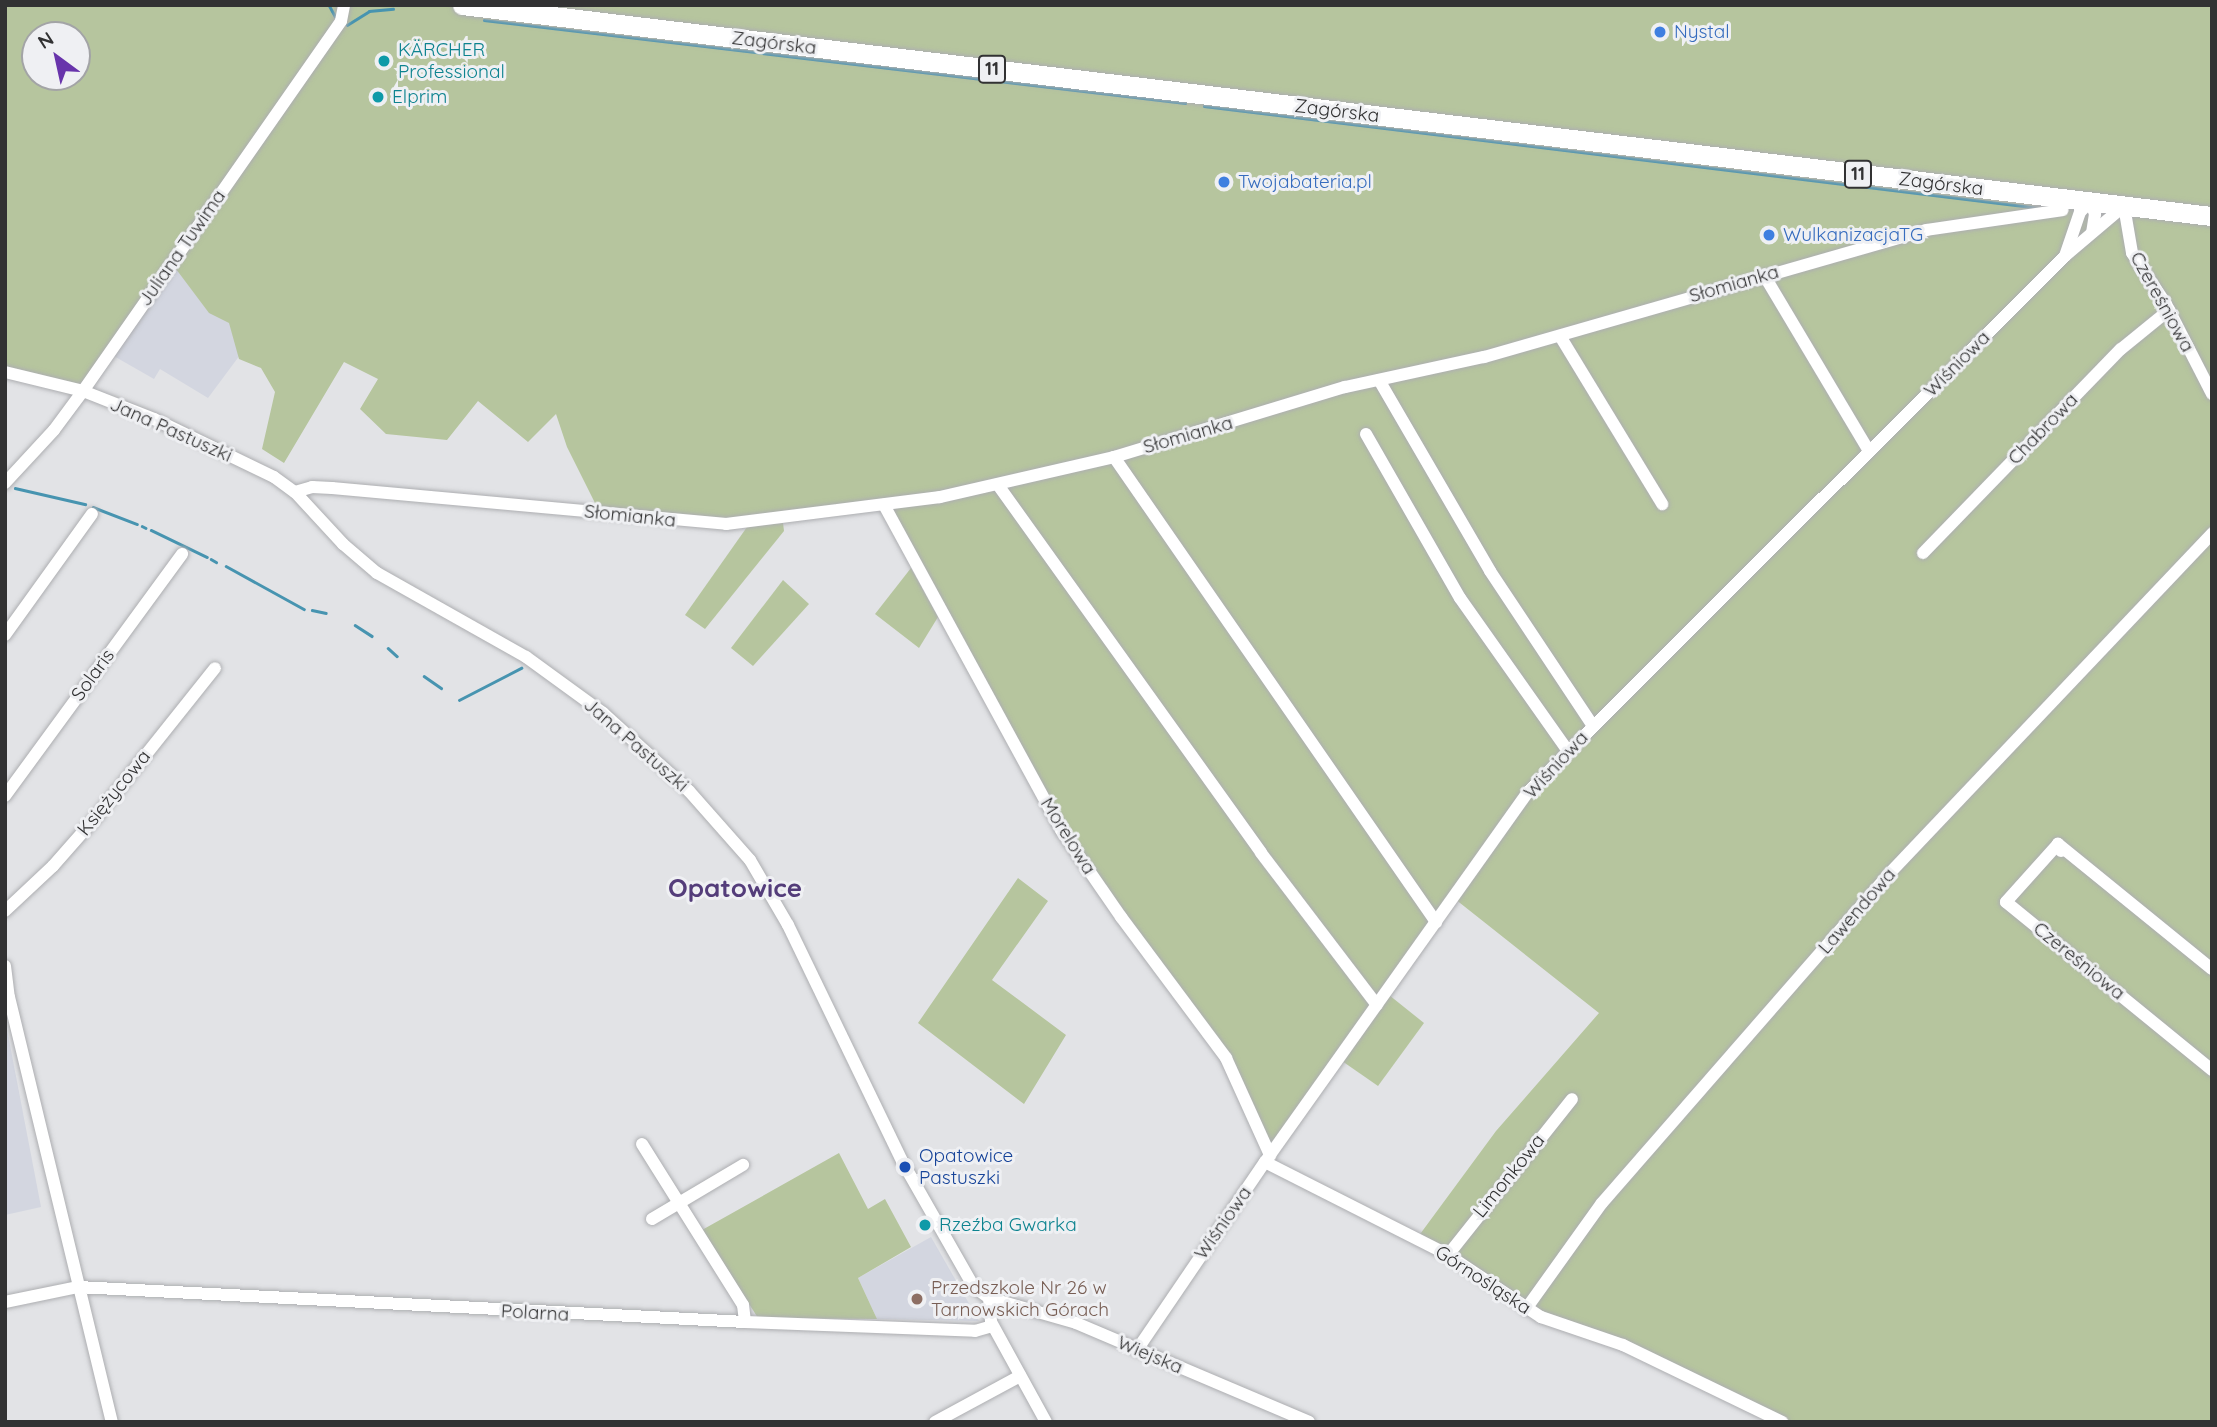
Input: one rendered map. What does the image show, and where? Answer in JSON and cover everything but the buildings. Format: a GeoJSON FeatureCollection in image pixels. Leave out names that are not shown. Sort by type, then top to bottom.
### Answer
{"type":"FeatureCollection","features":[{"type":"Feature","properties":{"kind":"highway","name":"Zagórska"},"geometry":{"type":"LineString","coordinates":[[462,5],[2057,204],[2090,202],[2212,216]]}},
{"type":"Feature","properties":{"kind":"street","name":"Juliana Tuwima"},"geometry":{"type":"LineString","coordinates":[[5,483],[54,430],[83,391],[341,21],[344,5]]}},
{"type":"Feature","properties":{"kind":"street"},"geometry":{"type":"LineString","coordinates":[[2090,202],[2095,214],[2092,232]]}},
{"type":"Feature","properties":{"kind":"street","name":"Wiśniowa"},"geometry":{"type":"LineString","coordinates":[[2065,257],[2080,212],[2090,202]]}},
{"type":"Feature","properties":{"kind":"street"},"geometry":{"type":"LineString","coordinates":[[2057,204],[2072,233]]}},
{"type":"Feature","properties":{"kind":"street","name":"Słomianka"},"geometry":{"type":"LineString","coordinates":[[295,492],[312,486],[726,524],[884,505],[998,485],[1114,457],[1380,380],[1484,357],[1560,336],[1926,230],[2057,204]]}},
{"type":"Feature","properties":{"kind":"street","name":"Wiśniowa"},"geometry":{"type":"LineString","coordinates":[[1137,1350],[1268,1158],[1528,792],[2065,257],[2124,206]]}},
{"type":"Feature","properties":{"kind":"street","name":"Czereśniowa"},"geometry":{"type":"LineString","coordinates":[[2124,206],[2132,253],[2169,310],[2212,394]]}},
{"type":"Feature","properties":{"kind":"street"},"geometry":{"type":"LineString","coordinates":[[1764,275],[1869,451]]}},
{"type":"Feature","properties":{"kind":"street","name":"Chabrowa"},"geometry":{"type":"LineString","coordinates":[[1923,553],[2121,349],[2169,310]]}},
{"type":"Feature","properties":{"kind":"street"},"geometry":{"type":"LineString","coordinates":[[1560,336],[1661,504]]}},
{"type":"Feature","properties":{"kind":"street","name":"Jana Pastuszki"},"geometry":{"type":"LineString","coordinates":[[5,372],[83,391],[186,433],[274,477],[295,492],[343,544],[377,573],[526,657],[603,713],[654,757],[728,832],[750,860],[788,925],[902,1161],[971,1284],[989,1298]]}},
{"type":"Feature","properties":{"kind":"street"},"geometry":{"type":"LineString","coordinates":[[1380,380],[1490,571],[1593,726]]}},
{"type":"Feature","properties":{"kind":"street"},"geometry":{"type":"LineString","coordinates":[[1366,434],[1460,598],[1568,751]]}},
{"type":"Feature","properties":{"kind":"street"},"geometry":{"type":"LineString","coordinates":[[1114,457],[1436,922]]}},
{"type":"Feature","properties":{"kind":"street"},"geometry":{"type":"LineString","coordinates":[[998,485],[1261,853],[1377,1004]]}},
{"type":"Feature","properties":{"kind":"street","name":"Morelowa"},"geometry":{"type":"LineString","coordinates":[[884,505],[1061,830],[1121,918],[1226,1058],[1268,1158]]}},
{"type":"Feature","properties":{"kind":"street"},"geometry":{"type":"LineString","coordinates":[[5,635],[92,514]]}},
{"type":"Feature","properties":{"kind":"street","name":"Lawendowa"},"geometry":{"type":"LineString","coordinates":[[1526,1309],[1602,1203],[1887,876],[2212,533]]}},
{"type":"Feature","properties":{"kind":"street","name":"Solaris"},"geometry":{"type":"LineString","coordinates":[[5,796],[182,555]]}},
{"type":"Feature","properties":{"kind":"street","name":"Księżycowa"},"geometry":{"type":"LineString","coordinates":[[5,911],[53,866],[97,816],[215,668]]}},
{"type":"Feature","properties":{"kind":"street","name":"Czereśniowa"},"geometry":{"type":"LineString","coordinates":[[2212,969],[2060,847],[2006,902],[2212,1070]]}},
{"type":"Feature","properties":{"kind":"street"},"geometry":{"type":"LineString","coordinates":[[5,966],[9,997],[112,1422]]}},
{"type":"Feature","properties":{"kind":"street","name":"Limonkowa"},"geometry":{"type":"LineString","coordinates":[[1448,1255],[1572,1098]]}},
{"type":"Feature","properties":{"kind":"street"},"geometry":{"type":"LineString","coordinates":[[642,1144],[743,1305],[745,1322]]}},
{"type":"Feature","properties":{"kind":"street","name":"Górnośląska"},"geometry":{"type":"LineString","coordinates":[[1268,1158],[1448,1255],[1526,1309],[1634,1349],[1782,1422]]}},
{"type":"Feature","properties":{"kind":"street"},"geometry":{"type":"LineString","coordinates":[[652,1219],[743,1165]]}},
{"type":"Feature","properties":{"kind":"street","name":"Polarna"},"geometry":{"type":"LineString","coordinates":[[5,1302],[78,1287],[745,1322],[975,1331],[992,1326]]}},
{"type":"Feature","properties":{"kind":"street"},"geometry":{"type":"LineString","coordinates":[[989,1298],[992,1326],[1046,1422]]}},
{"type":"Feature","properties":{"kind":"street","name":"Wiejska"},"geometry":{"type":"LineString","coordinates":[[989,1298],[1051,1314],[1309,1422]]}},
{"type":"Feature","properties":{"kind":"street"},"geometry":{"type":"LineString","coordinates":[[935,1422],[1020,1376]]}},
{"type":"Feature","properties":{"kind":"shaded area"},"geometry":{"type":"Polygon","coordinates":[[[277,125],[318,250],[208,398],[160,369],[154,379],[112,355],[159,287],[169,281],[277,125]]]}},
{"type":"Feature","properties":{"kind":"shaded area"},"geometry":{"type":"Polygon","coordinates":[[[5,1019],[41,1207],[5,1215],[5,1019]]]}},
{"type":"Feature","properties":{"kind":"shaded area","name":"Przedszkole Nr 26 w Tarnowskich Górach"},"geometry":{"type":"Polygon","coordinates":[[[931,1237],[979,1321],[877,1319],[858,1278],[931,1237]]]}},
{"type":"Feature","properties":{"kind":"green space"},"geometry":{"type":"Polygon","coordinates":[[[5,5],[2212,5],[2212,1422],[1773,1422],[1656,1363],[1556,1324],[1415,1241],[1496,1131],[1599,1013],[1455,899],[1378,1005],[1269,1167],[1227,1063],[1072,849],[879,505],[755,521],[600,513],[567,447],[556,414],[528,442],[478,401],[447,440],[386,434],[360,409],[378,379],[344,362],[284,463],[262,449],[275,392],[261,368],[239,359],[229,323],[209,313],[173,265],[85,392],[5,371],[5,5]]]}},
{"type":"Feature","properties":{"kind":"green space"},"geometry":{"type":"Polygon","coordinates":[[[783,523],[784,531],[705,629],[685,615],[747,527],[783,523]]]}},
{"type":"Feature","properties":{"kind":"green space"},"geometry":{"type":"Polygon","coordinates":[[[911,568],[938,617],[919,648],[875,614],[911,568]]]}},
{"type":"Feature","properties":{"kind":"green space"},"geometry":{"type":"Polygon","coordinates":[[[783,580],[809,604],[753,666],[731,648],[783,580]]]}},
{"type":"Feature","properties":{"kind":"green space"},"geometry":{"type":"Polygon","coordinates":[[[1018,878],[1048,901],[992,980],[1066,1035],[1024,1104],[918,1023],[1018,878]]]}},
{"type":"Feature","properties":{"kind":"green space"},"geometry":{"type":"Polygon","coordinates":[[[1389,995],[1424,1023],[1378,1086],[1342,1061],[1389,995]]]}},
{"type":"Feature","properties":{"kind":"green space"},"geometry":{"type":"Polygon","coordinates":[[[839,1153],[868,1209],[885,1199],[911,1247],[858,1278],[877,1319],[758,1318],[702,1230],[839,1153]]]}},
{"type":"Feature","properties":{"kind":"waterway"},"geometry":{"type":"LineString","coordinates":[[329,5],[335,16]]}},
{"type":"Feature","properties":{"kind":"waterway"},"geometry":{"type":"LineString","coordinates":[[347,25],[369,11],[393,9]]}},
{"type":"Feature","properties":{"kind":"waterway"},"geometry":{"type":"LineString","coordinates":[[484,20],[1185,103]]}},
{"type":"Feature","properties":{"kind":"waterway"},"geometry":{"type":"LineString","coordinates":[[1204,106],[2040,208]]}},
{"type":"Feature","properties":{"kind":"waterway"},"geometry":{"type":"LineString","coordinates":[[15,488],[85,504]]}},
{"type":"Feature","properties":{"kind":"waterway"},"geometry":{"type":"LineString","coordinates":[[93,507],[137,524]]}},
{"type":"Feature","properties":{"kind":"waterway"},"geometry":{"type":"LineString","coordinates":[[142,526],[146,528]]}},
{"type":"Feature","properties":{"kind":"waterway"},"geometry":{"type":"LineString","coordinates":[[151,530],[207,557]]}},
{"type":"Feature","properties":{"kind":"waterway"},"geometry":{"type":"LineString","coordinates":[[211,559],[216,562]]}},
{"type":"Feature","properties":{"kind":"waterway"},"geometry":{"type":"LineString","coordinates":[[226,566],[304,609]]}},
{"type":"Feature","properties":{"kind":"waterway"},"geometry":{"type":"LineString","coordinates":[[312,610],[326,613]]}},
{"type":"Feature","properties":{"kind":"waterway"},"geometry":{"type":"LineString","coordinates":[[355,625],[372,636]]}},
{"type":"Feature","properties":{"kind":"waterway"},"geometry":{"type":"LineString","coordinates":[[388,648],[397,656]]}},
{"type":"Feature","properties":{"kind":"waterway"},"geometry":{"type":"LineString","coordinates":[[459,700],[521,668]]}},
{"type":"Feature","properties":{"kind":"waterway"},"geometry":{"type":"LineString","coordinates":[[424,676],[441,688]]}},
{"type":"Feature","properties":{"kind":"place","name":"Nystal"},"geometry":{"type":"Point","coordinates":[1660,32]}},
{"type":"Feature","properties":{"kind":"place","name":"KÄRCHER Professional"},"geometry":{"type":"Point","coordinates":[384,61]}},
{"type":"Feature","properties":{"kind":"place","name":"Elprim"},"geometry":{"type":"Point","coordinates":[378,97]}},
{"type":"Feature","properties":{"kind":"place","name":"Twojabateria.pl"},"geometry":{"type":"Point","coordinates":[1224,182]}},
{"type":"Feature","properties":{"kind":"place","name":"WulkanizacjaTG"},"geometry":{"type":"Point","coordinates":[1769,235]}},
{"type":"Feature","properties":{"kind":"place","name":"Opatowice Pastuszki"},"geometry":{"type":"Point","coordinates":[905,1167]}},
{"type":"Feature","properties":{"kind":"place","name":"Rzeźba Gwarka"},"geometry":{"type":"Point","coordinates":[925,1225]}},
{"type":"Feature","properties":{"kind":"place","name":"Przedszkole Nr 26 w Tarnowskich Górach"},"geometry":{"type":"Point","coordinates":[917,1299]}},
{"type":"Feature","properties":{"kind":"district","name":"Opatowice"},"geometry":{"type":"Point","coordinates":[735,888]}}]}
